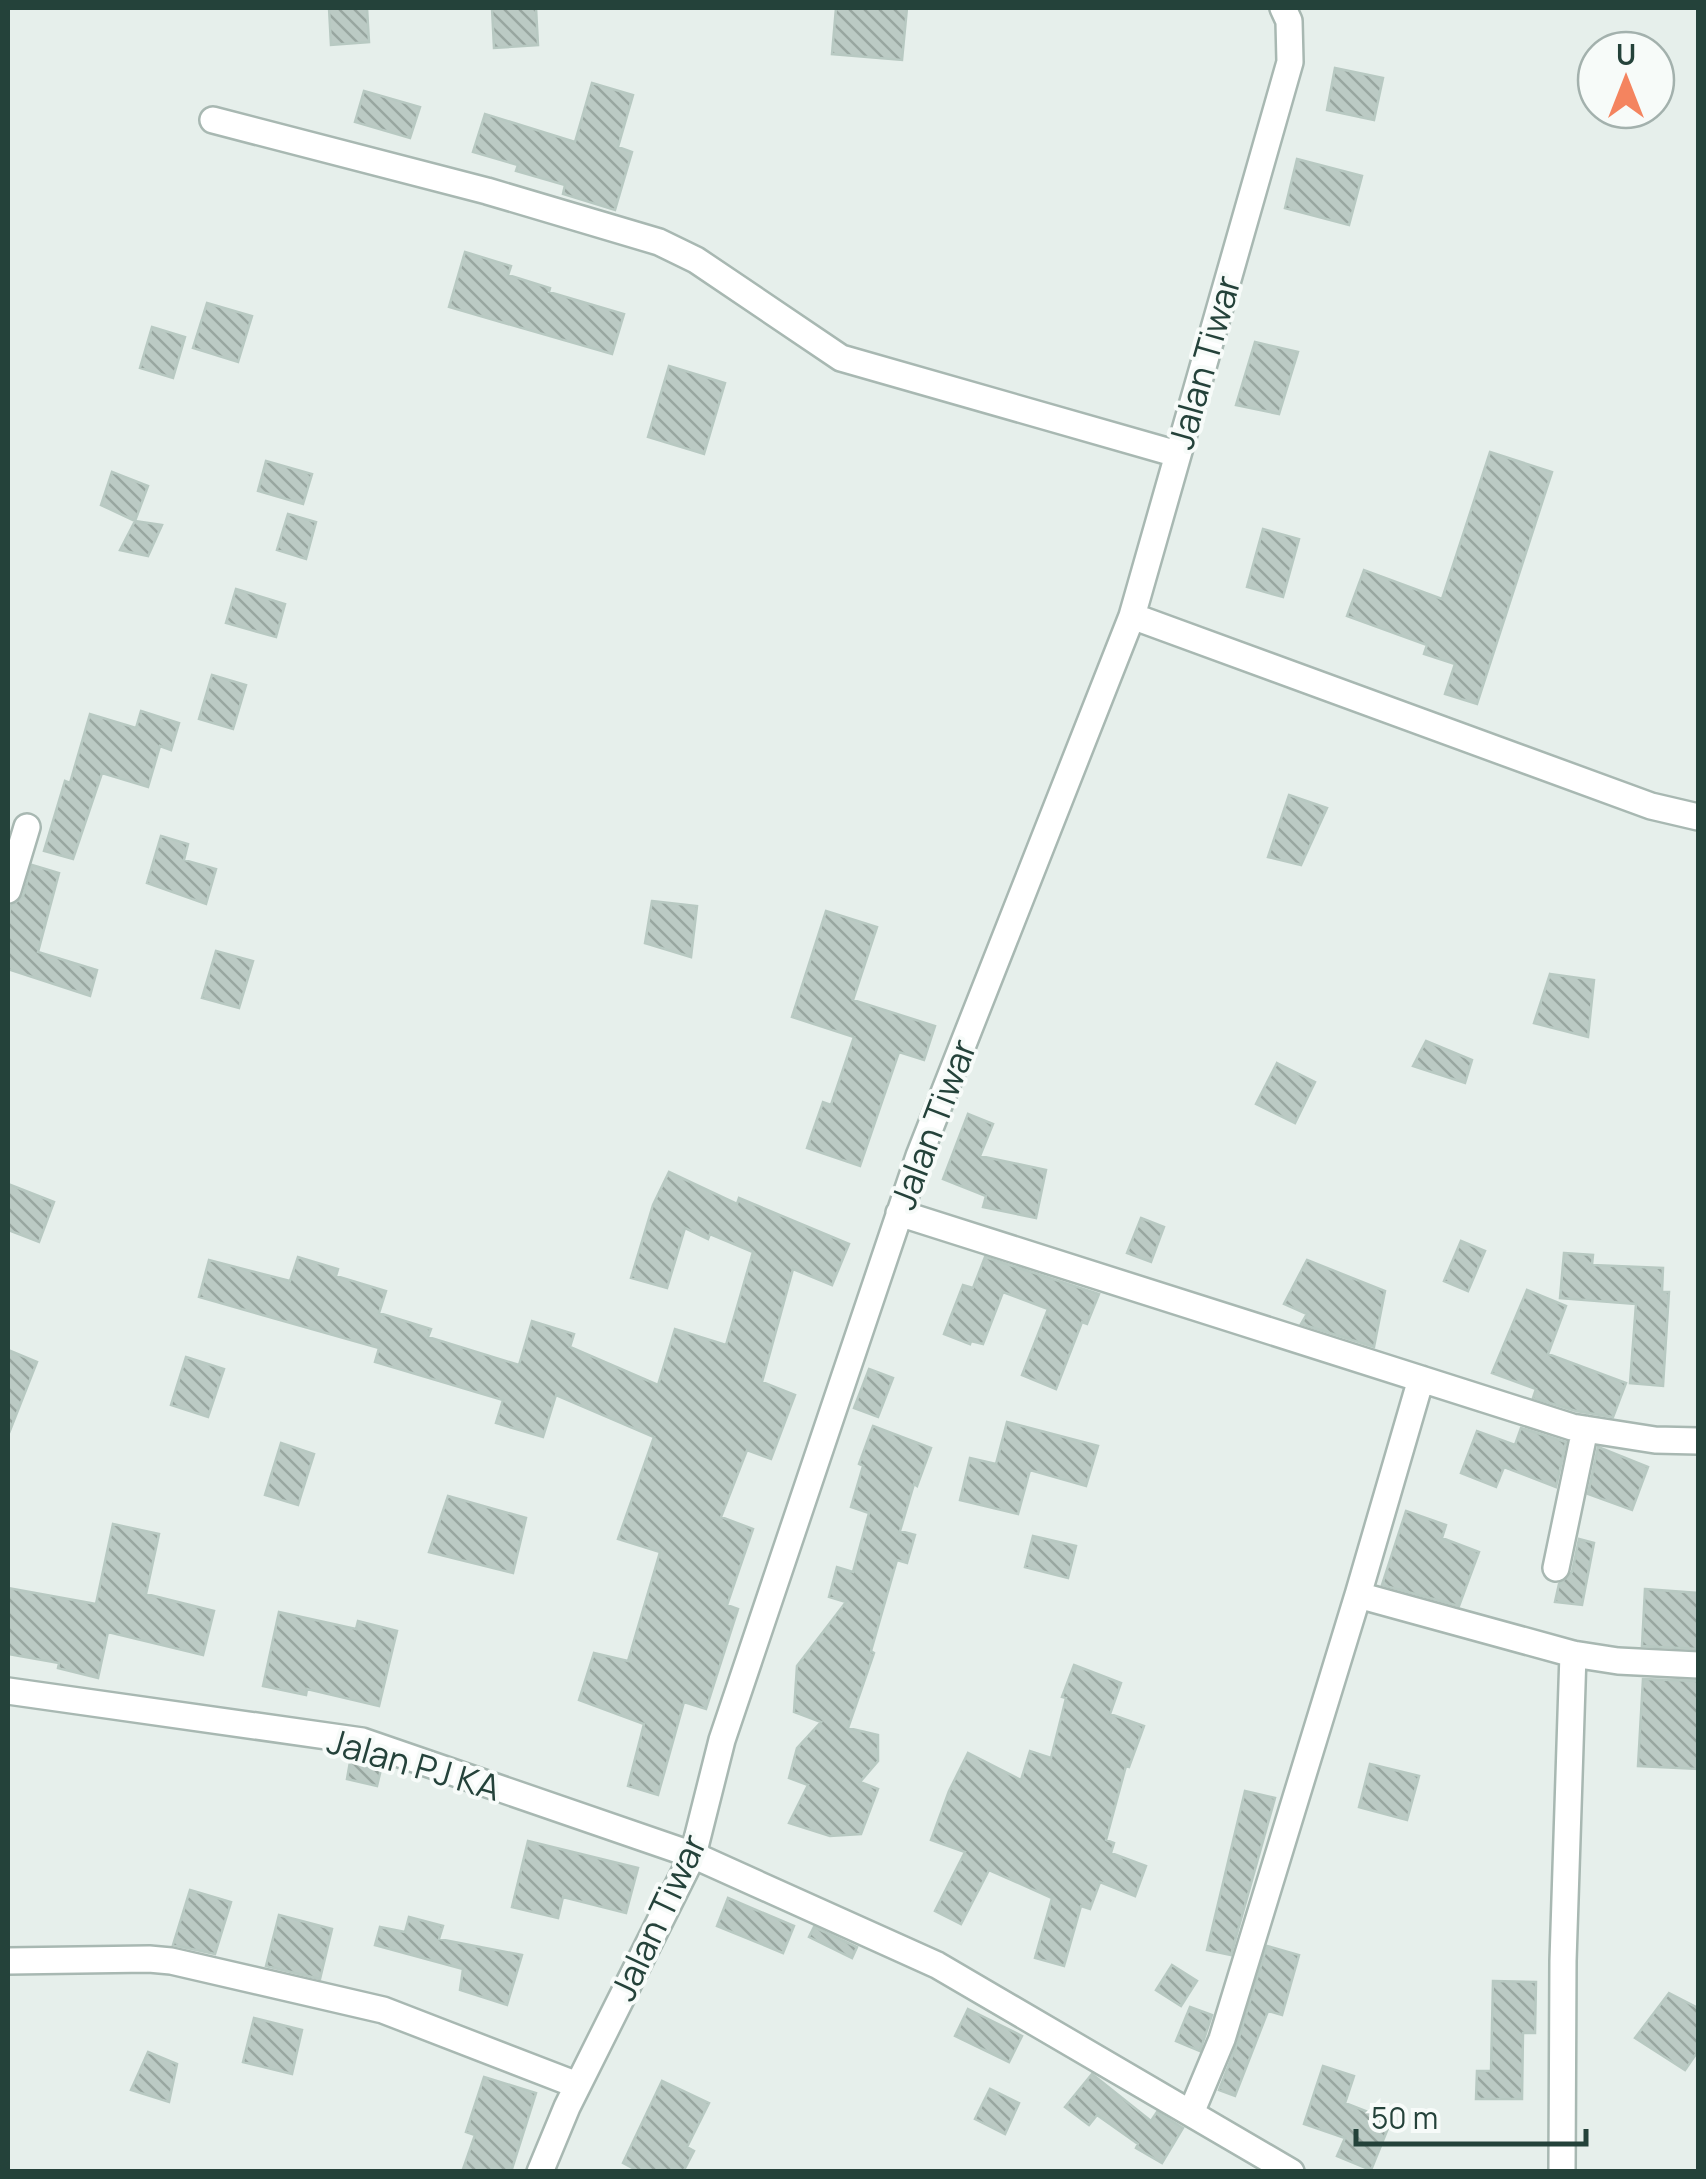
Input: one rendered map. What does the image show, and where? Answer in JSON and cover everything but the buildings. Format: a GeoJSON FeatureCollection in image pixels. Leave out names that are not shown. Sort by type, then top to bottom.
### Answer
{"type":"FeatureCollection","features":[{"type":"Feature","properties":{"kind":"street","name":"Jalan Tiwar"},"geometry":{"type":"LineString","coordinates":[[540,2172],[577,2085],[693,1855],[722,1740],[918,1156],[1132,616],[1290,62],[1289,20],[1283,8]]}},
{"type":"Feature","properties":{"kind":"street"},"geometry":{"type":"LineString","coordinates":[[213,120],[486,191],[660,242],[696,260],[842,358],[1177,454]]}},
{"type":"Feature","properties":{"kind":"street"},"geometry":{"type":"LineString","coordinates":[[1132,616],[1651,806],[1698,817]]}},
{"type":"Feature","properties":{"kind":"street"},"geometry":{"type":"LineString","coordinates":[[8,890],[27,827]]}},
{"type":"Feature","properties":{"kind":"street"},"geometry":{"type":"LineString","coordinates":[[899,1213],[1585,1429],[1655,1440],[1698,1441]]}},
{"type":"Feature","properties":{"kind":"street"},"geometry":{"type":"LineString","coordinates":[[1192,2113],[1228,2022],[1420,1379]]}},
{"type":"Feature","properties":{"kind":"street"},"geometry":{"type":"LineString","coordinates":[[1556,1568],[1585,1429]]}},
{"type":"Feature","properties":{"kind":"street"},"geometry":{"type":"LineString","coordinates":[[1358,1595],[1573,1654],[1698,1666]]}},
{"type":"Feature","properties":{"kind":"street"},"geometry":{"type":"LineString","coordinates":[[1562,2172],[1562,1961],[1573,1654]]}},
{"type":"Feature","properties":{"kind":"street","name":"Jalan PJ KA"},"geometry":{"type":"LineString","coordinates":[[8,1691],[362,1741],[693,1855],[937,1965],[1291,2172]]}},
{"type":"Feature","properties":{"kind":"street"},"geometry":{"type":"LineString","coordinates":[[8,1962],[171,1961],[383,2010],[577,2085]]}}]}
